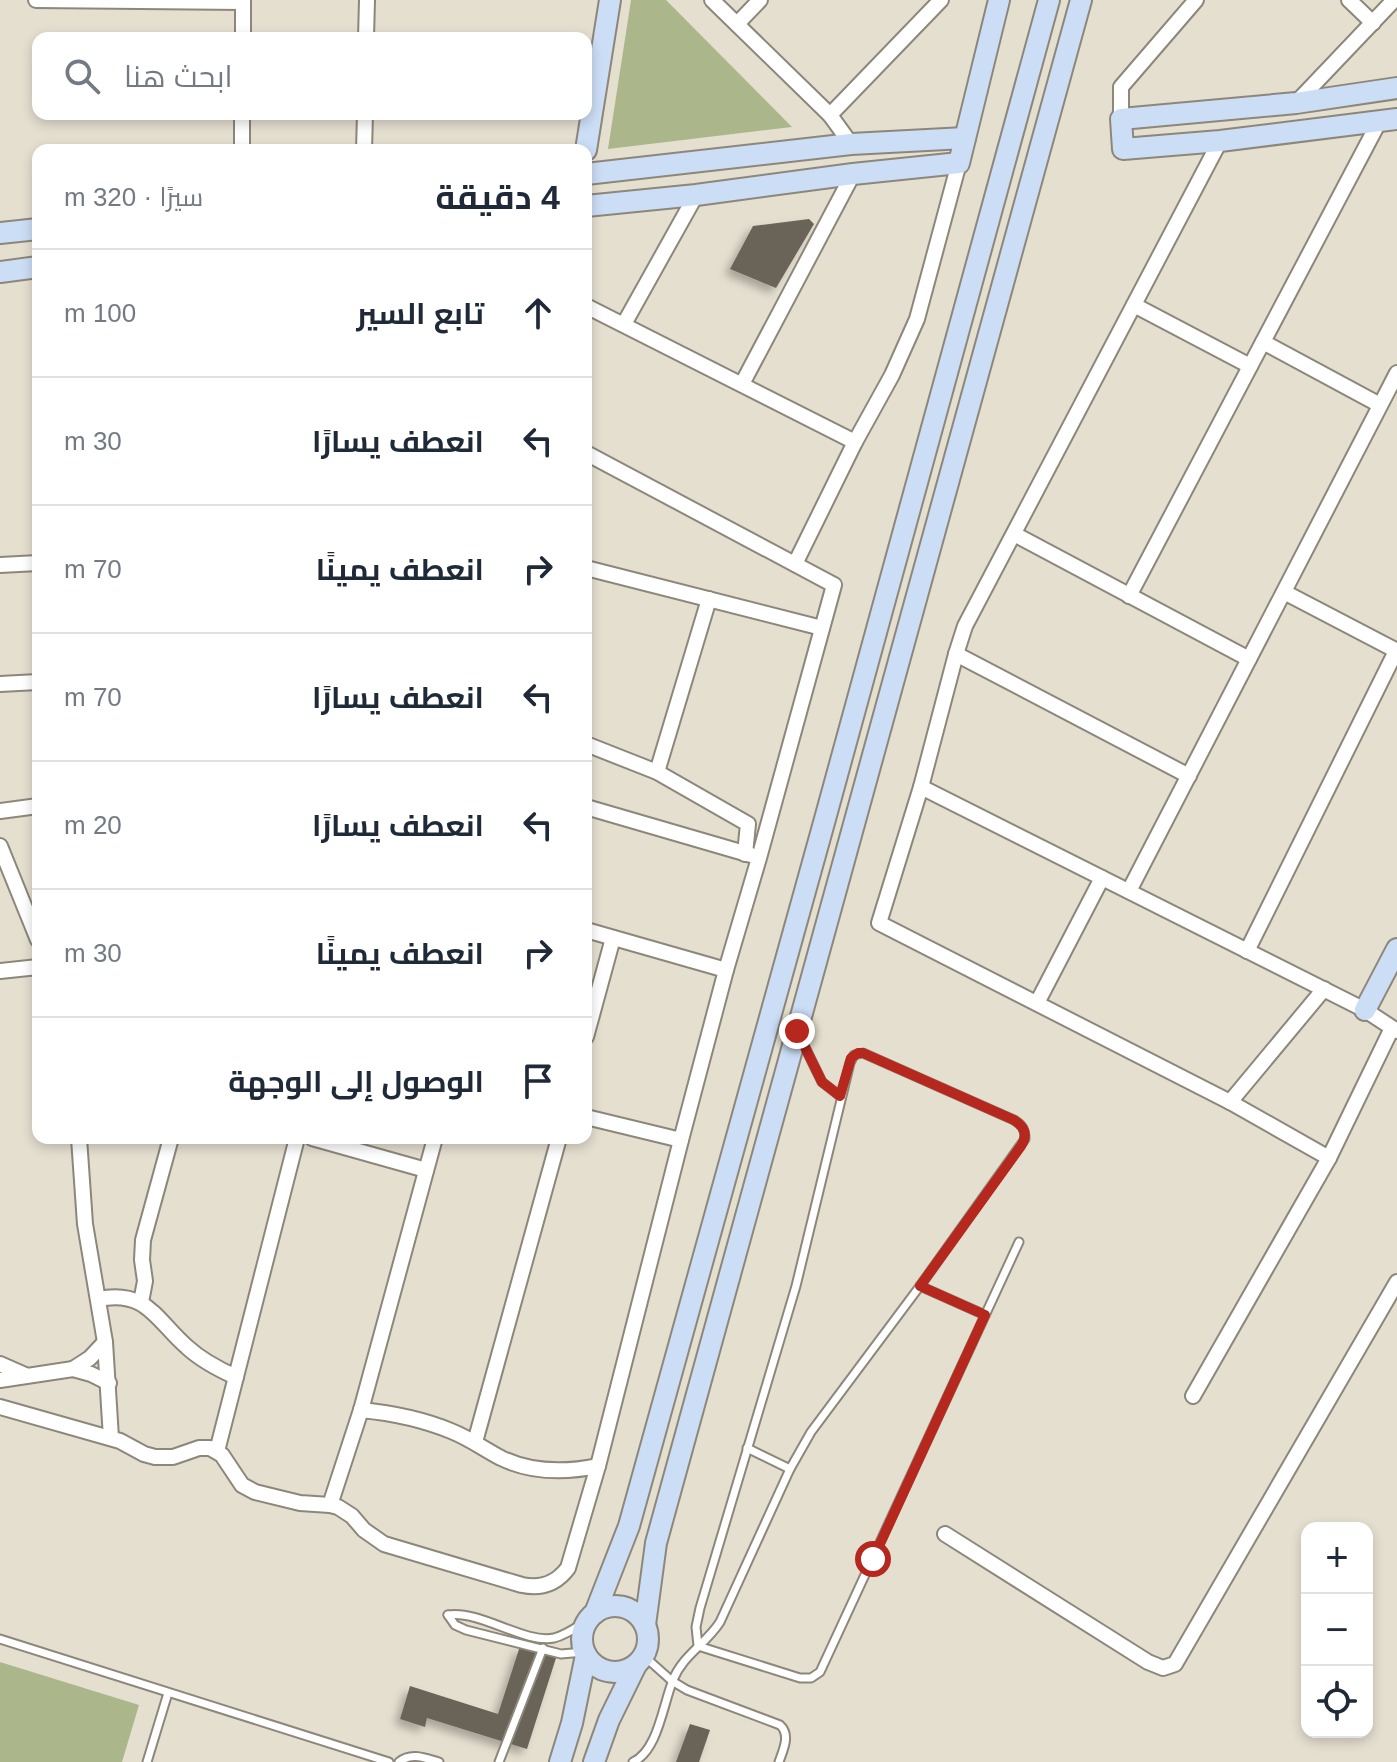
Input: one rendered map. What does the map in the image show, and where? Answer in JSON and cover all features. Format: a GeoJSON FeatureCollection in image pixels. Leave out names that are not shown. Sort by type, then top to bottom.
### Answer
{"type":"FeatureCollection","features":[{"type":"Feature","properties":{"kind":"main road"},"geometry":{"type":"LineString","coordinates":[[592,112],[610,0]]}},
{"type":"Feature","properties":{"kind":"main road"},"geometry":{"type":"LineString","coordinates":[[592,208],[959,163],[999,0]]}},
{"type":"Feature","properties":{"kind":"main road"},"geometry":{"type":"LineString","coordinates":[[560,1762],[572,1723],[585,1654],[582,1636],[629,1526],[1049,0]]}},
{"type":"Feature","properties":{"kind":"main road"},"geometry":{"type":"LineString","coordinates":[[645,1625],[656,1543],[1081,0]]}},
{"type":"Feature","properties":{"kind":"main road"},"geometry":{"type":"LineString","coordinates":[[1388,120],[1220,141],[1123,149],[1121,119],[1296,103],[1397,88]]}},
{"type":"Feature","properties":{"kind":"main road"},"geometry":{"type":"LineString","coordinates":[[587,144],[591,120]]}},
{"type":"Feature","properties":{"kind":"main road"},"geometry":{"type":"LineString","coordinates":[[592,173],[851,144],[965,138]]}},
{"type":"Feature","properties":{"kind":"main road"},"geometry":{"type":"LineString","coordinates":[[851,144],[853,174]]}},
{"type":"Feature","properties":{"kind":"main road"},"geometry":{"type":"LineString","coordinates":[[0,233],[32,230]]}},
{"type":"Feature","properties":{"kind":"main road"},"geometry":{"type":"LineString","coordinates":[[0,272],[32,268]]}},
{"type":"Feature","properties":{"kind":"main road"},"geometry":{"type":"LineString","coordinates":[[1365,1010],[1397,949]]}},
{"type":"Feature","properties":{"kind":"main road"},"geometry":{"type":"LineString","coordinates":[[591,1617],[613,1606],[623,1607],[640,1617],[648,1635],[648,1646],[609,1720],[594,1762]]}},
{"type":"Feature","properties":{"kind":"main road"},"geometry":{"type":"LineString","coordinates":[[585,1654],[597,1668],[613,1673],[629,1670],[640,1661]]}},
{"type":"Feature","properties":{"kind":"street"},"geometry":{"type":"LineString","coordinates":[[36,0],[243,1],[243,32]]}},
{"type":"Feature","properties":{"kind":"street"},"geometry":{"type":"LineString","coordinates":[[366,32],[367,0]]}},
{"type":"Feature","properties":{"kind":"street"},"geometry":{"type":"LineString","coordinates":[[712,0],[830,115],[851,144]]}},
{"type":"Feature","properties":{"kind":"street"},"geometry":{"type":"LineString","coordinates":[[737,24],[760,0]]}},
{"type":"Feature","properties":{"kind":"street"},"geometry":{"type":"LineString","coordinates":[[830,115],[941,0]]}},
{"type":"Feature","properties":{"kind":"street"},"geometry":{"type":"LineString","coordinates":[[1121,119],[1121,87],[1196,0]]}},
{"type":"Feature","properties":{"kind":"street"},"geometry":{"type":"LineString","coordinates":[[1349,0],[1373,23]]}},
{"type":"Feature","properties":{"kind":"street"},"geometry":{"type":"LineString","coordinates":[[1296,103],[1394,0]]}},
{"type":"Feature","properties":{"kind":"street"},"geometry":{"type":"LineString","coordinates":[[242,120],[242,144]]}},
{"type":"Feature","properties":{"kind":"street"},"geometry":{"type":"LineString","coordinates":[[364,144],[365,120]]}},
{"type":"Feature","properties":{"kind":"street"},"geometry":{"type":"LineString","coordinates":[[1129,596],[1263,342],[1388,120]]}},
{"type":"Feature","properties":{"kind":"street"},"geometry":{"type":"LineString","coordinates":[[1220,141],[965,626],[921,787],[879,923],[1230,1102],[1329,1158]]}},
{"type":"Feature","properties":{"kind":"street"},"geometry":{"type":"LineString","coordinates":[[795,564],[892,375],[917,319],[959,163]]}},
{"type":"Feature","properties":{"kind":"street"},"geometry":{"type":"LineString","coordinates":[[742,384],[853,174]]}},
{"type":"Feature","properties":{"kind":"street"},"geometry":{"type":"LineString","coordinates":[[624,324],[696,195]]}},
{"type":"Feature","properties":{"kind":"street"},"geometry":{"type":"LineString","coordinates":[[1134,305],[1250,366]]}},
{"type":"Feature","properties":{"kind":"street"},"geometry":{"type":"LineString","coordinates":[[592,309],[855,442]]}},
{"type":"Feature","properties":{"kind":"street"},"geometry":{"type":"LineString","coordinates":[[1263,342],[1380,405]]}},
{"type":"Feature","properties":{"kind":"street"},"geometry":{"type":"LineString","coordinates":[[1129,891],[1397,373]]}},
{"type":"Feature","properties":{"kind":"street"},"geometry":{"type":"LineString","coordinates":[[0,1407],[111,1438],[155,1457],[173,1457],[205,1447],[217,1451],[248,1489],[289,1501],[330,1505],[345,1511],[384,1544],[522,1585],[537,1587],[554,1582],[568,1568],[598,1466],[726,970],[752,856],[834,585],[592,456]]}},
{"type":"Feature","properties":{"kind":"street"},"geometry":{"type":"LineString","coordinates":[[1014,534],[1249,659]]}},
{"type":"Feature","properties":{"kind":"street"},"geometry":{"type":"LineString","coordinates":[[0,565],[32,563]]}},
{"type":"Feature","properties":{"kind":"street"},"geometry":{"type":"LineString","coordinates":[[592,570],[822,628]]}},
{"type":"Feature","properties":{"kind":"street"},"geometry":{"type":"LineString","coordinates":[[1247,951],[1397,651],[1284,592]]}},
{"type":"Feature","properties":{"kind":"street"},"geometry":{"type":"LineString","coordinates":[[657,772],[709,599]]}},
{"type":"Feature","properties":{"kind":"street"},"geometry":{"type":"LineString","coordinates":[[956,654],[1189,776]]}},
{"type":"Feature","properties":{"kind":"street"},"geometry":{"type":"LineString","coordinates":[[0,684],[32,682]]}},
{"type":"Feature","properties":{"kind":"street"},"geometry":{"type":"LineString","coordinates":[[592,746],[657,772],[748,824],[752,856]]}},
{"type":"Feature","properties":{"kind":"street"},"geometry":{"type":"LineString","coordinates":[[921,787],[1365,1010],[1394,1030],[1329,1158],[1193,1396]]}},
{"type":"Feature","properties":{"kind":"street"},"geometry":{"type":"LineString","coordinates":[[0,811],[32,807]]}},
{"type":"Feature","properties":{"kind":"street"},"geometry":{"type":"LineString","coordinates":[[592,809],[752,856]]}},
{"type":"Feature","properties":{"kind":"street"},"geometry":{"type":"LineString","coordinates":[[0,846],[32,925]]}},
{"type":"Feature","properties":{"kind":"street"},"geometry":{"type":"LineString","coordinates":[[1037,1003],[1102,878]]}},
{"type":"Feature","properties":{"kind":"street"},"geometry":{"type":"LineString","coordinates":[[592,932],[726,970]]}},
{"type":"Feature","properties":{"kind":"street"},"geometry":{"type":"LineString","coordinates":[[592,1015],[613,938]]}},
{"type":"Feature","properties":{"kind":"street"},"geometry":{"type":"LineString","coordinates":[[0,971],[32,968]]}},
{"type":"Feature","properties":{"kind":"street"},"geometry":{"type":"LineString","coordinates":[[1230,1102],[1324,989]]}},
{"type":"Feature","properties":{"kind":"street"},"geometry":{"type":"LineString","coordinates":[[592,1118],[681,1140]]}},
{"type":"Feature","properties":{"kind":"street"},"geometry":{"type":"LineString","coordinates":[[79,1144],[85,1224],[105,1342],[111,1438]]}},
{"type":"Feature","properties":{"kind":"street"},"geometry":{"type":"LineString","coordinates":[[141,1302],[145,1281],[143,1240],[169,1144]]}},
{"type":"Feature","properties":{"kind":"street"},"geometry":{"type":"LineString","coordinates":[[217,1451],[295,1144]]}},
{"type":"Feature","properties":{"kind":"street"},"geometry":{"type":"LineString","coordinates":[[333,1144],[426,1170]]}},
{"type":"Feature","properties":{"kind":"street"},"geometry":{"type":"LineString","coordinates":[[330,1505],[361,1410],[433,1144]]}},
{"type":"Feature","properties":{"kind":"street"},"geometry":{"type":"LineString","coordinates":[[475,1442],[557,1144]]}},
{"type":"Feature","properties":{"kind":"street"},"geometry":{"type":"LineString","coordinates":[[945,1534],[1148,1662],[1163,1668],[1175,1664],[1397,1282]]}},
{"type":"Feature","properties":{"kind":"street"},"geometry":{"type":"LineString","coordinates":[[98,1299],[120,1296],[141,1302],[158,1315],[190,1350],[236,1377]]}},
{"type":"Feature","properties":{"kind":"street"},"geometry":{"type":"LineString","coordinates":[[73,1369],[90,1358],[105,1342]]}},
{"type":"Feature","properties":{"kind":"street"},"geometry":{"type":"LineString","coordinates":[[0,1364],[25,1375]]}},
{"type":"Feature","properties":{"kind":"street"},"geometry":{"type":"LineString","coordinates":[[0,1380],[73,1369],[109,1383]]}},
{"type":"Feature","properties":{"kind":"street"},"geometry":{"type":"LineString","coordinates":[[361,1410],[431,1423],[475,1442],[503,1459],[534,1469],[566,1471],[598,1466]]}},
{"type":"Feature","properties":{"kind":"lane"},"geometry":{"type":"LineString","coordinates":[[797,1031],[822,1082],[840,1096]]}},
{"type":"Feature","properties":{"kind":"lane"},"geometry":{"type":"LineString","coordinates":[[633,1762],[643,1757],[650,1747],[672,1681],[682,1662],[710,1635],[720,1622],[790,1469],[811,1432],[1025,1139],[1025,1131],[1014,1120],[863,1053],[851,1058],[840,1096],[796,1286],[697,1617],[698,1646]]}},
{"type":"Feature","properties":{"kind":"lane"},"geometry":{"type":"LineString","coordinates":[[698,1646],[800,1678],[811,1678],[820,1672],[1019,1242]]}},
{"type":"Feature","properties":{"kind":"lane"},"geometry":{"type":"LineString","coordinates":[[920,1286],[985,1315]]}},
{"type":"Feature","properties":{"kind":"lane"},"geometry":{"type":"LineString","coordinates":[[747,1448],[790,1469]]}},
{"type":"Feature","properties":{"kind":"lane"},"geometry":{"type":"LineString","coordinates":[[585,1654],[561,1654],[466,1630],[455,1625],[448,1615],[466,1615],[547,1639],[562,1635],[591,1617]]}},
{"type":"Feature","properties":{"kind":"lane"},"geometry":{"type":"LineString","coordinates":[[0,1639],[389,1762]]}},
{"type":"Feature","properties":{"kind":"lane"},"geometry":{"type":"LineString","coordinates":[[499,1762],[547,1639]]}},
{"type":"Feature","properties":{"kind":"lane"},"geometry":{"type":"LineString","coordinates":[[640,1661],[687,1690],[780,1725],[786,1734],[779,1762]]}},
{"type":"Feature","properties":{"kind":"lane"},"geometry":{"type":"LineString","coordinates":[[147,1762],[168,1693]]}},
{"type":"Feature","properties":{"kind":"lane"},"geometry":{"type":"LineString","coordinates":[[399,1762],[411,1756],[439,1762]]}},
{"type":"Feature","properties":{"kind":"green space"},"geometry":{"type":"Polygon","coordinates":[[[631,0],[666,0],[792,127],[608,149],[631,0]]]}},
{"type":"Feature","properties":{"kind":"green space"},"geometry":{"type":"Polygon","coordinates":[[[0,1662],[139,1705],[122,1762],[0,1762],[0,1662]]]}},
{"type":"Feature","properties":{"kind":"building"},"geometry":{"type":"Polygon","coordinates":[[[809,219],[814,224],[776,288],[730,269],[753,226],[809,219]]]}},
{"type":"Feature","properties":{"kind":"building"},"geometry":{"type":"Polygon","coordinates":[[[520,1646],[556,1658],[527,1749],[427,1718],[425,1727],[400,1719],[410,1686],[498,1714],[520,1646]]]}},
{"type":"Feature","properties":{"kind":"building"},"geometry":{"type":"Polygon","coordinates":[[[690,1724],[710,1730],[699,1762],[676,1762],[690,1724]]]}},
{"type":"Feature","properties":{"kind":"route"},"geometry":{"type":"LineString","coordinates":[[797,1031],[822,1082],[840,1096],[851,1058],[863,1053],[1014,1120],[1025,1131],[1021,1146],[920,1286],[985,1315],[873,1559]]}}]}
